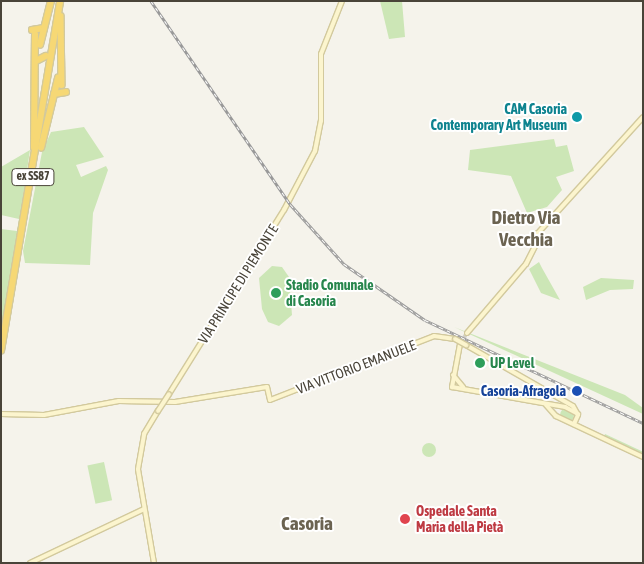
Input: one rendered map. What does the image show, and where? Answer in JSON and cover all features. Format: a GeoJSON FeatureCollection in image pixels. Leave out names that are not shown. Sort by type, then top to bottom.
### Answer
{"type":"FeatureCollection","features":[{"type":"Feature","properties":{"kind":"highway"},"geometry":{"type":"LineString","coordinates":[[40,45],[51,1]]}},
{"type":"Feature","properties":{"kind":"highway"},"geometry":{"type":"LineString","coordinates":[[59,2],[62,85]]}},
{"type":"Feature","properties":{"kind":"highway","name":"ex SS87"},"geometry":{"type":"LineString","coordinates":[[1,338],[59,2]]}},
{"type":"Feature","properties":{"kind":"highway","name":"ex SS87"},"geometry":{"type":"LineString","coordinates":[[1,351],[34,172],[59,2]]}},
{"type":"Feature","properties":{"kind":"highway"},"geometry":{"type":"LineString","coordinates":[[34,148],[36,61],[34,32],[41,31],[45,26]]}},
{"type":"Feature","properties":{"kind":"highway"},"geometry":{"type":"LineString","coordinates":[[36,61],[46,56]]}},
{"type":"Feature","properties":{"kind":"highway"},"geometry":{"type":"LineString","coordinates":[[52,67],[62,58]]}},
{"type":"Feature","properties":{"kind":"highway"},"geometry":{"type":"LineString","coordinates":[[34,172],[58,78]]}},
{"type":"Feature","properties":{"kind":"highway"},"geometry":{"type":"LineString","coordinates":[[54,94],[66,92]]}},
{"type":"Feature","properties":{"kind":"street","name":"VIA PRINCIPE DI PIEMONTE"},"geometry":{"type":"LineString","coordinates":[[154,563],[144,508],[139,457],[144,434],[284,210],[316,150],[322,120],[321,54],[342,1]]}},
{"type":"Feature","properties":{"kind":"street"},"geometry":{"type":"LineString","coordinates":[[467,333],[526,264],[542,236],[538,233],[643,116]]}},
{"type":"Feature","properties":{"kind":"street","name":"VIA VITTORIO EMANUELE"},"geometry":{"type":"LineString","coordinates":[[1,414],[44,415],[120,401],[175,402],[257,390],[265,391],[270,400],[443,335],[466,345],[505,370],[561,397]]}},
{"type":"Feature","properties":{"kind":"street"},"geometry":{"type":"LineString","coordinates":[[460,344],[452,387],[558,406],[578,414]]}},
{"type":"Feature","properties":{"kind":"street"},"geometry":{"type":"LineString","coordinates":[[453,375],[465,388]]}},
{"type":"Feature","properties":{"kind":"street"},"geometry":{"type":"LineString","coordinates":[[554,411],[561,397],[578,414]]}},
{"type":"Feature","properties":{"kind":"street"},"geometry":{"type":"LineString","coordinates":[[542,403],[574,424],[643,457]]}},
{"type":"Feature","properties":{"kind":"street"},"geometry":{"type":"LineString","coordinates":[[574,424],[578,414]]}},
{"type":"Feature","properties":{"kind":"street"},"geometry":{"type":"LineString","coordinates":[[30,563],[144,508]]}},
{"type":"Feature","properties":{"kind":"green space"},"geometry":{"type":"Polygon","coordinates":[[[380,1],[402,1],[405,37],[389,39],[380,1]]]}},
{"type":"Feature","properties":{"kind":"green space"},"geometry":{"type":"Polygon","coordinates":[[[84,127],[104,157],[76,165],[81,177],[106,166],[108,170],[93,213],[90,265],[25,263],[23,251],[42,152],[51,132],[84,127]]]}},
{"type":"Feature","properties":{"kind":"green space"},"geometry":{"type":"Polygon","coordinates":[[[554,139],[556,147],[567,145],[574,171],[556,177],[562,190],[547,207],[527,213],[511,176],[468,170],[470,150],[554,139]]]}},
{"type":"Feature","properties":{"kind":"green space"},"geometry":{"type":"Polygon","coordinates":[[[30,150],[13,266],[1,328],[1,229],[17,231],[19,219],[1,215],[1,167],[30,150]]]}},
{"type":"Feature","properties":{"kind":"green space"},"geometry":{"type":"Polygon","coordinates":[[[539,262],[560,300],[541,293],[529,269],[539,262]]]}},
{"type":"Feature","properties":{"kind":"green space","name":"Stadio Comunale di Casoria"},"geometry":{"type":"Polygon","coordinates":[[[272,266],[282,267],[289,277],[292,315],[279,326],[268,322],[262,309],[259,278],[272,266]]]}},
{"type":"Feature","properties":{"kind":"green space"},"geometry":{"type":"Polygon","coordinates":[[[601,278],[634,280],[633,289],[610,290],[586,300],[583,287],[601,278]]]}},
{"type":"Feature","properties":{"kind":"green space"},"geometry":{"type":"Polygon","coordinates":[[[454,327],[625,395],[643,408],[643,414],[454,327]]]}},
{"type":"Feature","properties":{"kind":"green space"},"geometry":{"type":"Polygon","coordinates":[[[567,408],[572,410],[574,415],[572,420],[567,422],[562,420],[560,415],[562,410],[567,408]]]}},
{"type":"Feature","properties":{"kind":"green space"},"geometry":{"type":"Polygon","coordinates":[[[605,434],[643,452],[642,454],[604,437],[605,434]]]}},
{"type":"Feature","properties":{"kind":"green space"},"geometry":{"type":"Polygon","coordinates":[[[426,443],[432,443],[436,450],[432,457],[426,457],[422,453],[422,447],[426,443]]]}},
{"type":"Feature","properties":{"kind":"green space"},"geometry":{"type":"Polygon","coordinates":[[[104,462],[112,500],[95,504],[87,466],[104,462]]]}},
{"type":"Feature","properties":{"kind":"tunnel"},"geometry":{"type":"LineString","coordinates":[[460,344],[467,333]]}},
{"type":"Feature","properties":{"kind":"railway"},"geometry":{"type":"LineString","coordinates":[[151,1],[290,204],[344,264],[425,320],[643,423]]}},
{"type":"Feature","properties":{"kind":"place","name":"CAM Casoria Contemporary Art Museum"},"geometry":{"type":"Point","coordinates":[577,117]}},
{"type":"Feature","properties":{"kind":"place","name":"Stadio Comunale di Casoria"},"geometry":{"type":"Point","coordinates":[276,293]}},
{"type":"Feature","properties":{"kind":"place","name":"UP Level"},"geometry":{"type":"Point","coordinates":[480,363]}},
{"type":"Feature","properties":{"kind":"place","name":"Casoria-Afragola"},"geometry":{"type":"Point","coordinates":[577,391]}},
{"type":"Feature","properties":{"kind":"place","name":"Ospedale Santa Maria della Pietà"},"geometry":{"type":"Point","coordinates":[405,519]}},
{"type":"Feature","properties":{"kind":"district","name":"Dietro Via Vecchia"},"geometry":{"type":"Point","coordinates":[526,229]}},
{"type":"Feature","properties":{"kind":"district","name":"Casoria"},"geometry":{"type":"Point","coordinates":[307,524]}}]}
